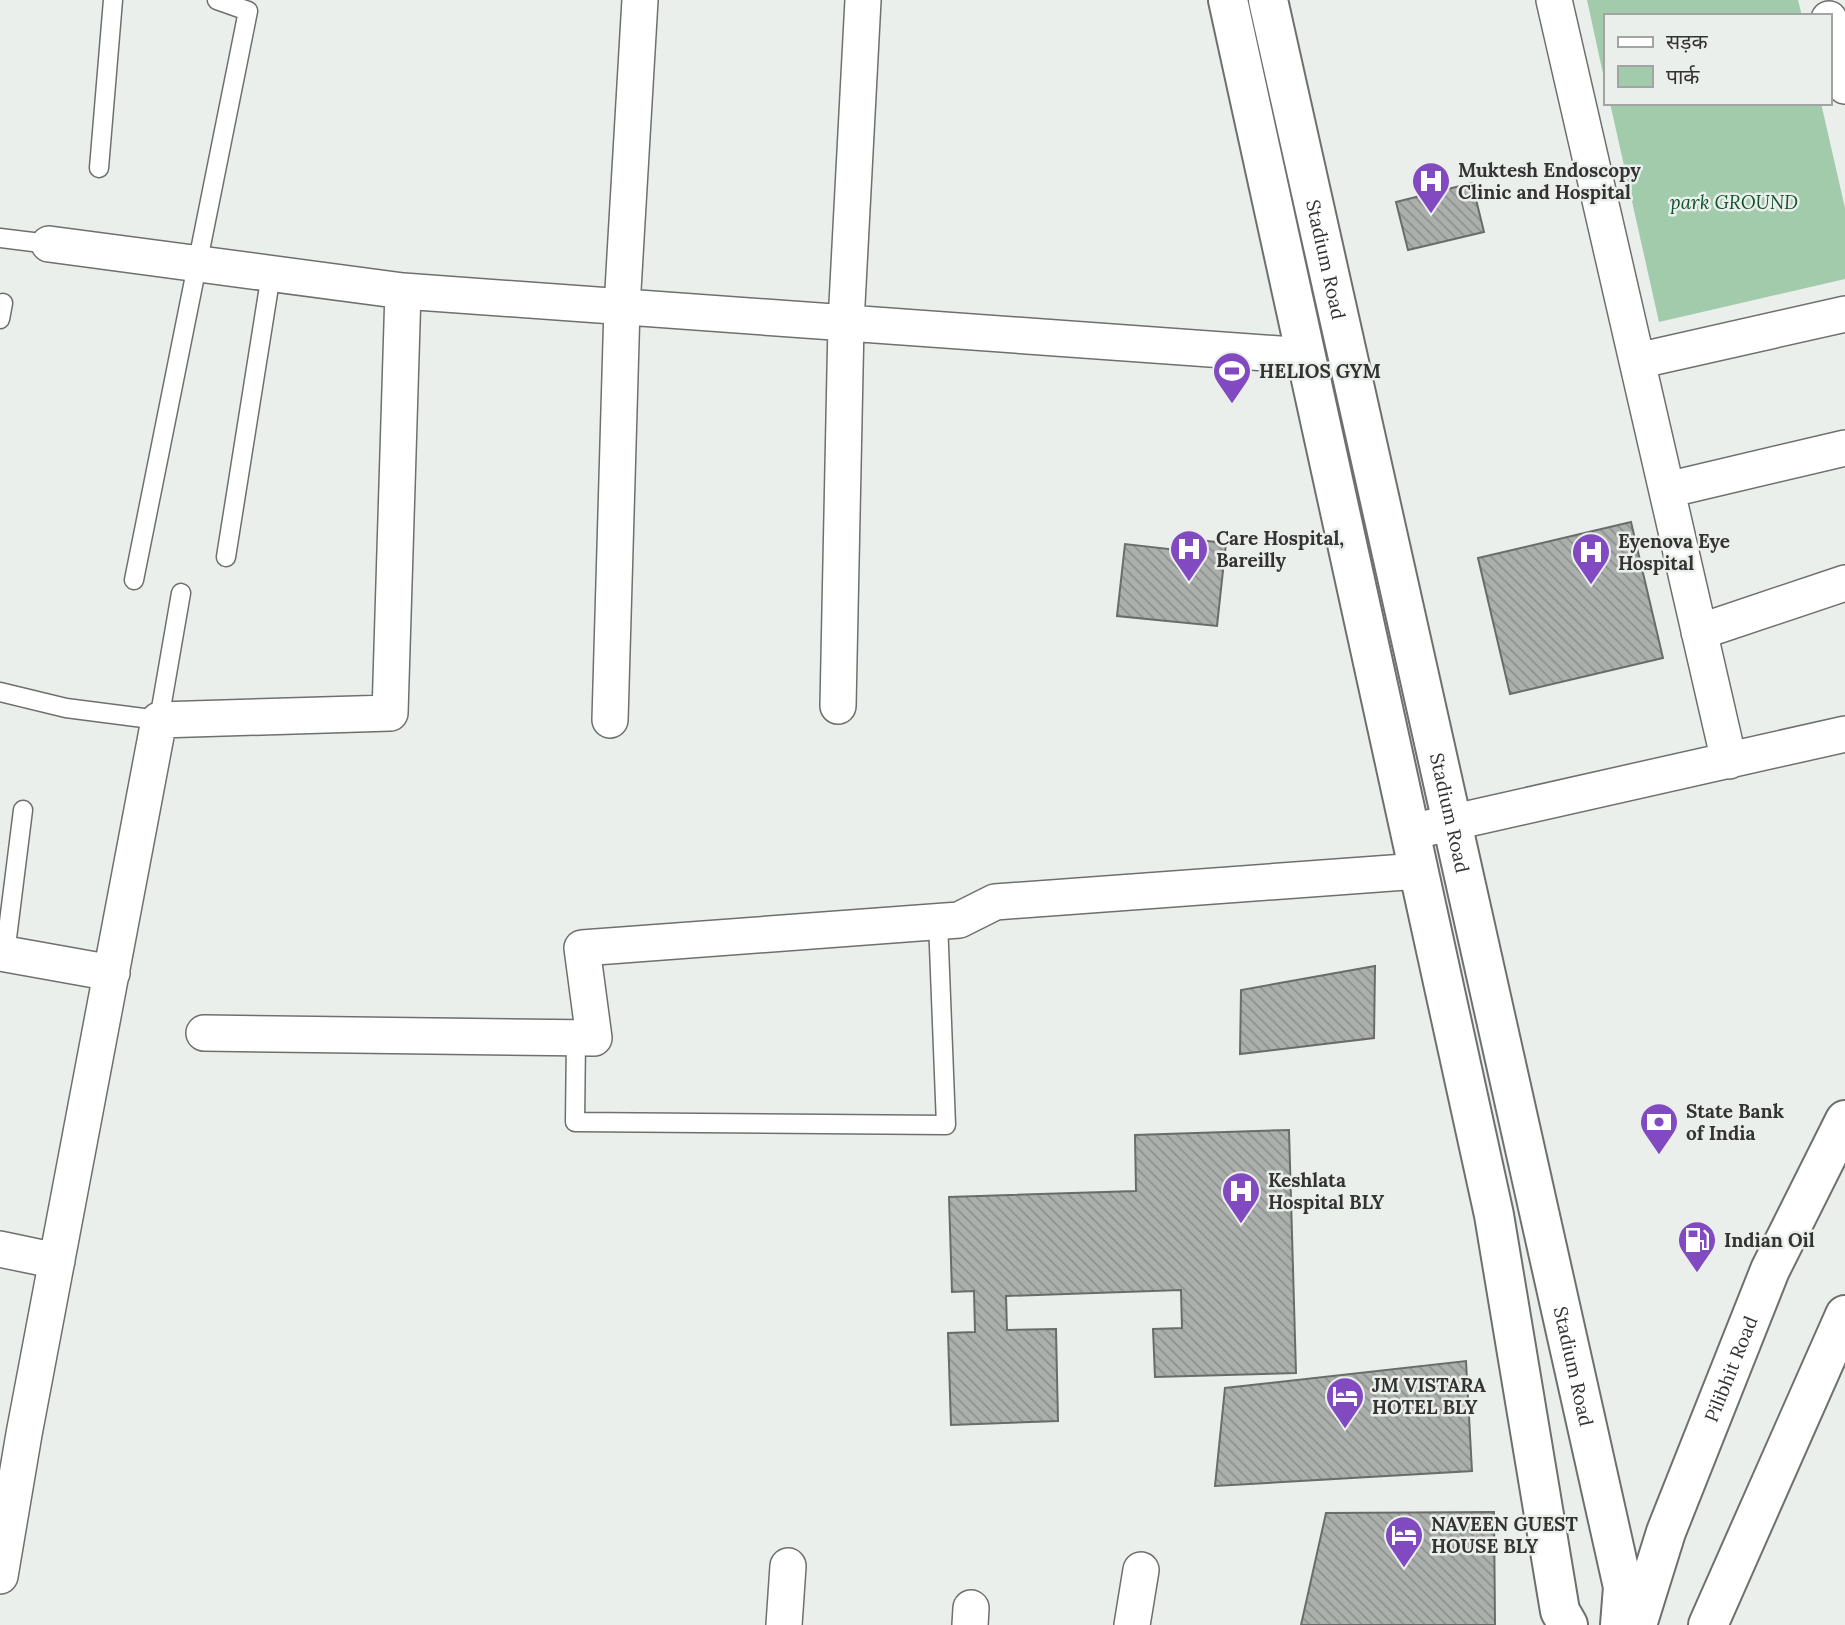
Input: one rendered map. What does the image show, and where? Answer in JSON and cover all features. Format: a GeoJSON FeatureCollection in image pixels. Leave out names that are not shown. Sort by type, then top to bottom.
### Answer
{"type":"FeatureCollection","features":[{"type":"Feature","properties":{"kind":"main road","name":"Stadium Road"},"geometry":{"type":"LineString","coordinates":[[1228,0],[1494,1215],[1560,1611],[1568,1625]]}},
{"type":"Feature","properties":{"kind":"main road","name":"Stadium Road"},"geometry":{"type":"LineString","coordinates":[[1268,0],[1623,1587],[1620,1625]]}},
{"type":"Feature","properties":{"kind":"main road","name":"Pilibhit Road"},"geometry":{"type":"LineString","coordinates":[[1637,1625],[1666,1532],[1770,1270],[1845,1120]]}},
{"type":"Feature","properties":{"kind":"main road"},"geometry":{"type":"LineString","coordinates":[[1708,1625],[1845,1315]]}},
{"type":"Feature","properties":{"kind":"street"},"geometry":{"type":"LineString","coordinates":[[610,720],[622,307],[640,0]]}},
{"type":"Feature","properties":{"kind":"street"},"geometry":{"type":"LineString","coordinates":[[838,706],[846,323],[863,0]]}},
{"type":"Feature","properties":{"kind":"street"},"geometry":{"type":"LineString","coordinates":[[1554,0],[1729,761]]}},
{"type":"Feature","properties":{"kind":"street"},"geometry":{"type":"LineString","coordinates":[[1835,33],[1845,86]]}},
{"type":"Feature","properties":{"kind":"street"},"geometry":{"type":"LineString","coordinates":[[49,244],[403,291],[1306,356]]}},
{"type":"Feature","properties":{"kind":"street"},"geometry":{"type":"LineString","coordinates":[[0,1576],[10,1460],[57,1261],[159,720],[390,713],[403,291]]}},
{"type":"Feature","properties":{"kind":"street"},"geometry":{"type":"LineString","coordinates":[[1637,362],[1845,314]]}},
{"type":"Feature","properties":{"kind":"street"},"geometry":{"type":"LineString","coordinates":[[1667,490],[1845,448]]}},
{"type":"Feature","properties":{"kind":"street"},"geometry":{"type":"LineString","coordinates":[[1699,632],[1845,583]]}},
{"type":"Feature","properties":{"kind":"street"},"geometry":{"type":"LineString","coordinates":[[1410,832],[1845,734]]}},
{"type":"Feature","properties":{"kind":"street"},"geometry":{"type":"LineString","coordinates":[[204,1033],[594,1038],[582,948],[959,920],[995,902],[1419,872]]}},
{"type":"Feature","properties":{"kind":"street"},"geometry":{"type":"LineString","coordinates":[[2,953],[112,973]]}},
{"type":"Feature","properties":{"kind":"street"},"geometry":{"type":"LineString","coordinates":[[0,1249],[57,1261]]}},
{"type":"Feature","properties":{"kind":"street"},"geometry":{"type":"LineString","coordinates":[[784,1625],[788,1566]]}},
{"type":"Feature","properties":{"kind":"street"},"geometry":{"type":"LineString","coordinates":[[1132,1625],[1141,1570]]}},
{"type":"Feature","properties":{"kind":"lane"},"geometry":{"type":"LineString","coordinates":[[99,168],[113,0]]}},
{"type":"Feature","properties":{"kind":"lane"},"geometry":{"type":"LineString","coordinates":[[134,580],[248,10],[217,0]]}},
{"type":"Feature","properties":{"kind":"lane"},"geometry":{"type":"LineString","coordinates":[[0,237],[49,244]]}},
{"type":"Feature","properties":{"kind":"lane"},"geometry":{"type":"LineString","coordinates":[[226,557],[271,274]]}},
{"type":"Feature","properties":{"kind":"lane"},"geometry":{"type":"LineString","coordinates":[[0,692],[66,708],[159,720],[181,593]]}},
{"type":"Feature","properties":{"kind":"lane"},"geometry":{"type":"LineString","coordinates":[[2,953],[23,810]]}},
{"type":"Feature","properties":{"kind":"lane"},"geometry":{"type":"LineString","coordinates":[[576,1038],[575,1122],[946,1125],[938,921]]}},
{"type":"Feature","properties":{"kind":"green space"},"geometry":{"type":"Polygon","coordinates":[[[1587,0],[1798,0],[1802,14],[1604,14],[1604,78],[1587,0]]]}},
{"type":"Feature","properties":{"kind":"green space","name":"park GROUND"},"geometry":{"type":"Polygon","coordinates":[[[1610,105],[1821,105],[1845,208],[1845,279],[1659,322],[1610,105]]]}},
{"type":"Feature","properties":{"kind":"building"},"geometry":{"type":"Polygon","coordinates":[[[1472,183],[1484,232],[1408,250],[1396,202],[1472,183]]]}},
{"type":"Feature","properties":{"kind":"building"},"geometry":{"type":"Polygon","coordinates":[[[1631,522],[1663,658],[1510,694],[1478,558],[1631,522]]]}},
{"type":"Feature","properties":{"kind":"building"},"geometry":{"type":"Polygon","coordinates":[[[1178,538],[1226,543],[1217,626],[1117,616],[1125,544],[1177,550],[1178,538]]]}},
{"type":"Feature","properties":{"kind":"building"},"geometry":{"type":"Polygon","coordinates":[[[1375,966],[1374,1038],[1240,1054],[1241,990],[1375,966]]]}},
{"type":"Feature","properties":{"kind":"building"},"geometry":{"type":"Polygon","coordinates":[[[1289,1130],[1296,1373],[1155,1377],[1153,1329],[1182,1328],[1181,1290],[1006,1296],[1007,1330],[1056,1329],[1058,1421],[951,1425],[948,1333],[975,1332],[974,1291],[952,1292],[949,1197],[1136,1191],[1135,1135],[1289,1130]]]}},
{"type":"Feature","properties":{"kind":"building","name":"JM VISTARA HOTEL BLY"},"geometry":{"type":"Polygon","coordinates":[[[1466,1361],[1472,1471],[1215,1486],[1225,1388],[1466,1361]]]}},
{"type":"Feature","properties":{"kind":"building","name":"NAVEEN GUEST HOUSE BLY"},"geometry":{"type":"Polygon","coordinates":[[[1494,1512],[1495,1625],[1301,1625],[1326,1513],[1494,1512]]]}},
{"type":"Feature","properties":{"kind":"place","name":"Muktesh Endoscopy Clinic and Hospital"},"geometry":{"type":"Point","coordinates":[1431,215]}},
{"type":"Feature","properties":{"kind":"place","name":"HELIOS GYM"},"geometry":{"type":"Point","coordinates":[1232,405]}},
{"type":"Feature","properties":{"kind":"place","name":"Care Hospital, Bareilly"},"geometry":{"type":"Point","coordinates":[1189,583]}},
{"type":"Feature","properties":{"kind":"place","name":"Eyenova Eye Hospital"},"geometry":{"type":"Point","coordinates":[1591,586]}},
{"type":"Feature","properties":{"kind":"place","name":"State Bank of India"},"geometry":{"type":"Point","coordinates":[1659,1156]}},
{"type":"Feature","properties":{"kind":"place","name":"Keshlata Hospital BLY"},"geometry":{"type":"Point","coordinates":[1241,1225]}},
{"type":"Feature","properties":{"kind":"place","name":"Indian Oil"},"geometry":{"type":"Point","coordinates":[1697,1274]}},
{"type":"Feature","properties":{"kind":"place","name":"JM VISTARA HOTEL BLY"},"geometry":{"type":"Point","coordinates":[1345,1430]}},
{"type":"Feature","properties":{"kind":"place","name":"NAVEEN GUEST HOUSE BLY"},"geometry":{"type":"Point","coordinates":[1404,1569]}}]}
